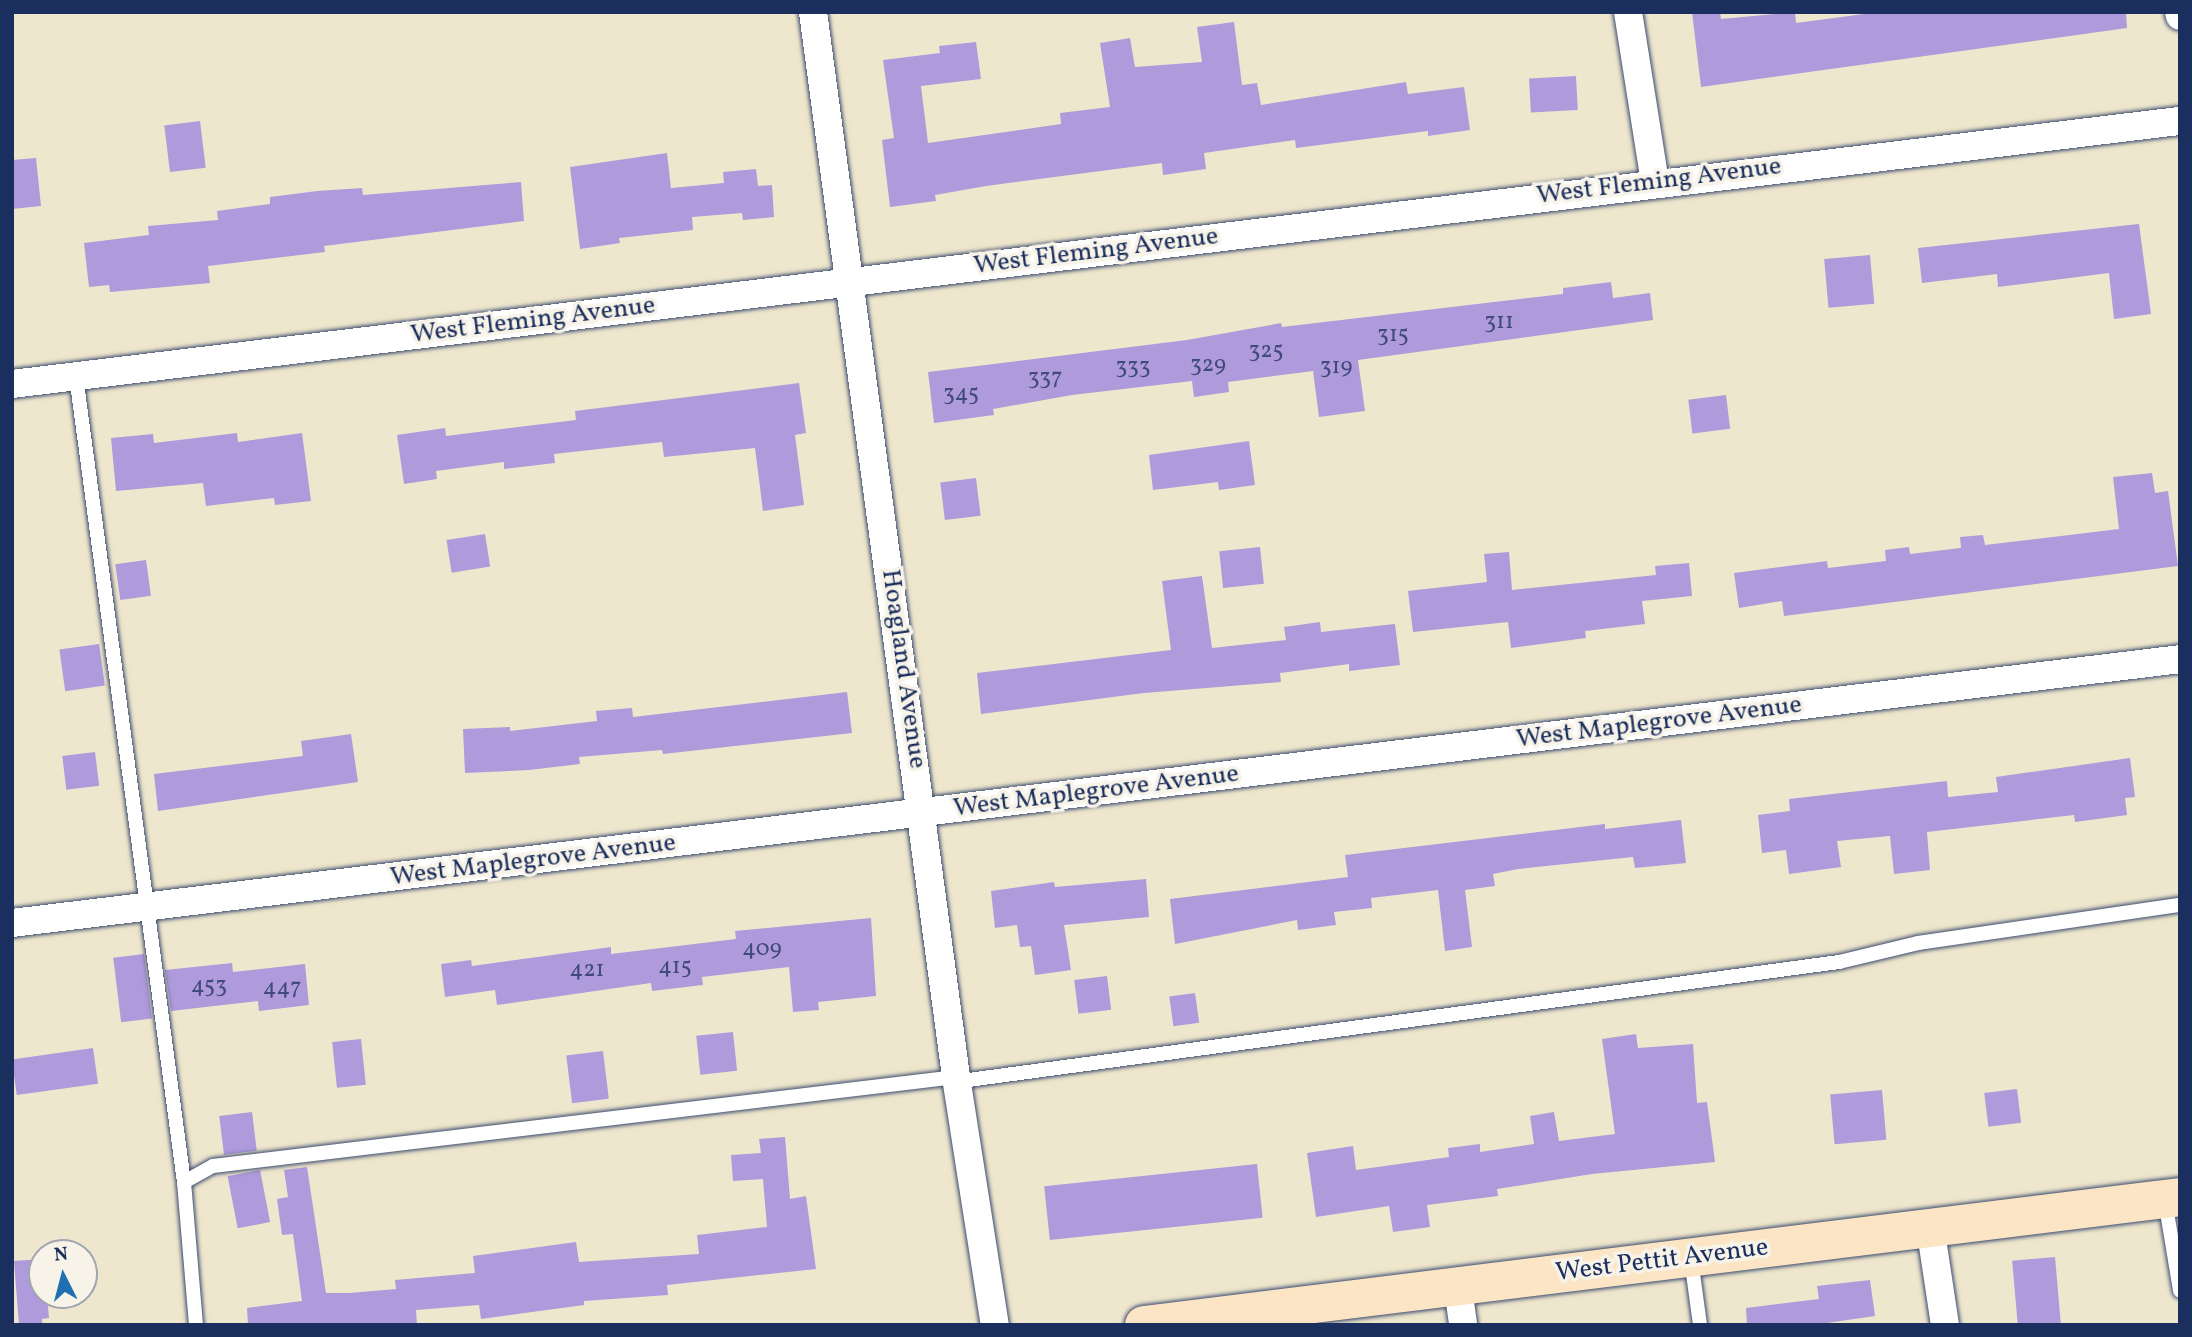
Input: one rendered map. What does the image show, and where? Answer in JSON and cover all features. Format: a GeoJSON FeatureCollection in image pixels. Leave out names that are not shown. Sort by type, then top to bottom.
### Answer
{"type":"FeatureCollection","features":[{"type":"Feature","properties":{"kind":"street","name":"Hoagland Avenue"},"geometry":{"type":"LineString","coordinates":[[813,12],[923,813],[956,1077],[995,1325]]}},
{"type":"Feature","properties":{"kind":"street"},"geometry":{"type":"LineString","coordinates":[[1628,12],[1655,183]]}},
{"type":"Feature","properties":{"kind":"street","name":"West Fleming Avenue"},"geometry":{"type":"LineString","coordinates":[[12,384],[2180,121]]}},
{"type":"Feature","properties":{"kind":"street","name":"West Maplegrove Avenue"},"geometry":{"type":"LineString","coordinates":[[12,923],[2180,659]]}},
{"type":"Feature","properties":{"kind":"street","name":"West Pettit Avenue"},"geometry":{"type":"LineString","coordinates":[[1144,1325],[1219,1320],[1930,1226],[2172,1198]]}},
{"type":"Feature","properties":{"kind":"street"},"geometry":{"type":"LineString","coordinates":[[1930,1226],[1945,1325]]}},
{"type":"Feature","properties":{"kind":"street"},"geometry":{"type":"LineString","coordinates":[[1458,1288],[1463,1325]]}},
{"type":"Feature","properties":{"kind":"lane"},"geometry":{"type":"LineString","coordinates":[[76,376],[184,1182],[196,1325]]}},
{"type":"Feature","properties":{"kind":"lane"},"geometry":{"type":"LineString","coordinates":[[184,1182],[213,1166],[956,1077],[961,1081],[1825,964],[1918,943],[2180,905]]}},
{"type":"Feature","properties":{"kind":"lane"},"geometry":{"type":"LineString","coordinates":[[2172,1198],[2180,1292]]}},
{"type":"Feature","properties":{"kind":"lane"},"geometry":{"type":"LineString","coordinates":[[1691,1257],[1700,1325]]}},
{"type":"Feature","properties":{"kind":"building"},"geometry":{"type":"Polygon","coordinates":[[[1692,12],[1720,12],[1721,19],[1795,12],[1796,23],[1879,12],[2126,12],[2127,28],[1701,87],[1692,12]]]}},
{"type":"Feature","properties":{"kind":"building"},"geometry":{"type":"Polygon","coordinates":[[[1234,22],[1242,85],[1257,83],[1261,105],[1406,82],[1408,94],[1464,87],[1470,130],[1428,136],[1428,131],[1296,148],[1295,140],[1204,153],[1206,169],[1163,175],[1162,163],[986,186],[935,195],[936,201],[890,207],[882,140],[894,138],[883,60],[940,53],[939,46],[976,42],[981,79],[921,86],[928,143],[1061,124],[1060,113],[1110,107],[1100,43],[1130,38],[1135,67],[1202,62],[1197,27],[1234,22]]]}},
{"type":"Feature","properties":{"kind":"building"},"geometry":{"type":"Polygon","coordinates":[[[1576,76],[1578,110],[1531,112],[1529,78],[1576,76]]]}},
{"type":"Feature","properties":{"kind":"building"},"geometry":{"type":"Polygon","coordinates":[[[200,121],[206,168],[170,172],[164,125],[200,121]]]}},
{"type":"Feature","properties":{"kind":"building"},"geometry":{"type":"Polygon","coordinates":[[[667,153],[671,188],[724,183],[723,172],[756,169],[758,186],[772,185],[774,217],[743,220],[742,213],[692,217],[693,230],[619,238],[620,243],[580,249],[570,167],[667,153]]]}},
{"type":"Feature","properties":{"kind":"building"},"geometry":{"type":"Polygon","coordinates":[[[36,158],[41,206],[12,209],[12,160],[36,158]]]}},
{"type":"Feature","properties":{"kind":"building"},"geometry":{"type":"Polygon","coordinates":[[[521,182],[524,221],[324,246],[325,252],[208,266],[210,283],[110,292],[109,285],[89,287],[84,243],[149,235],[148,226],[218,220],[217,211],[270,204],[270,197],[317,191],[362,188],[363,195],[521,182]]]}},
{"type":"Feature","properties":{"kind":"building"},"geometry":{"type":"Polygon","coordinates":[[[2139,224],[2151,314],[2114,319],[2109,273],[1998,287],[1997,274],[1922,283],[1918,248],[2139,224]]]}},
{"type":"Feature","properties":{"kind":"building"},"geometry":{"type":"Polygon","coordinates":[[[1870,255],[1874,304],[1828,308],[1824,259],[1870,255]]]}},
{"type":"Feature","properties":{"kind":"building"},"geometry":{"type":"Polygon","coordinates":[[[1611,282],[1613,298],[1650,293],[1653,320],[1358,360],[1365,411],[1319,417],[1313,371],[1228,382],[1229,392],[1194,397],[1192,381],[1072,395],[993,409],[994,415],[934,423],[928,372],[1187,340],[1281,323],[1282,327],[1563,294],[1563,288],[1611,282]]]}},
{"type":"Feature","properties":{"kind":"building"},"geometry":{"type":"Polygon","coordinates":[[[799,383],[806,433],[795,435],[804,505],[763,511],[755,448],[664,457],[662,442],[554,454],[555,463],[504,469],[504,462],[436,471],[437,479],[404,484],[397,435],[445,428],[446,436],[576,420],[575,411],[799,383]]]}},
{"type":"Feature","properties":{"kind":"building"},"geometry":{"type":"Polygon","coordinates":[[[1726,395],[1730,429],[1692,433],[1688,400],[1726,395]]]}},
{"type":"Feature","properties":{"kind":"building"},"geometry":{"type":"Polygon","coordinates":[[[237,433],[238,442],[302,433],[311,501],[275,505],[274,498],[206,506],[203,483],[116,491],[111,438],[153,434],[154,443],[237,433]]]}},
{"type":"Feature","properties":{"kind":"building"},"geometry":{"type":"Polygon","coordinates":[[[1249,441],[1255,485],[1219,490],[1218,482],[1153,490],[1149,455],[1249,441]]]}},
{"type":"Feature","properties":{"kind":"building"},"geometry":{"type":"Polygon","coordinates":[[[2152,473],[2155,493],[2168,491],[2178,566],[1784,616],[1782,601],[1739,608],[1734,573],[1827,561],[1828,568],[1886,561],[1885,550],[1909,547],[1910,554],[1961,548],[1960,537],[1983,535],[1985,545],[2119,529],[2113,477],[2152,473]]]}},
{"type":"Feature","properties":{"kind":"building"},"geometry":{"type":"Polygon","coordinates":[[[976,478],[981,516],[945,520],[940,482],[976,478]]]}},
{"type":"Feature","properties":{"kind":"building"},"geometry":{"type":"Polygon","coordinates":[[[485,534],[490,567],[452,573],[446,540],[485,534]]]}},
{"type":"Feature","properties":{"kind":"building"},"geometry":{"type":"Polygon","coordinates":[[[1260,547],[1264,584],[1223,588],[1219,551],[1260,547]]]}},
{"type":"Feature","properties":{"kind":"building"},"geometry":{"type":"Polygon","coordinates":[[[1509,552],[1512,590],[1656,575],[1655,566],[1689,563],[1692,596],[1642,601],[1645,624],[1585,631],[1586,638],[1511,648],[1508,622],[1413,632],[1408,591],[1487,582],[1484,554],[1509,552]]]}},
{"type":"Feature","properties":{"kind":"building"},"geometry":{"type":"Polygon","coordinates":[[[146,560],[151,596],[120,600],[115,564],[146,560]]]}},
{"type":"Feature","properties":{"kind":"building"},"geometry":{"type":"Polygon","coordinates":[[[1202,576],[1212,648],[1286,640],[1284,627],[1320,622],[1321,632],[1395,624],[1400,665],[1349,671],[1349,664],[1280,673],[1281,682],[1144,693],[981,714],[977,673],[1171,650],[1162,581],[1202,576]]]}},
{"type":"Feature","properties":{"kind":"building"},"geometry":{"type":"Polygon","coordinates":[[[99,644],[105,686],[65,691],[59,650],[99,644]]]}},
{"type":"Feature","properties":{"kind":"building"},"geometry":{"type":"Polygon","coordinates":[[[847,692],[852,733],[663,754],[662,750],[579,757],[580,764],[465,773],[463,729],[510,727],[510,731],[597,721],[596,711],[632,708],[633,717],[847,692]]]}},
{"type":"Feature","properties":{"kind":"building"},"geometry":{"type":"Polygon","coordinates":[[[351,734],[358,782],[158,811],[154,774],[303,756],[301,741],[351,734]]]}},
{"type":"Feature","properties":{"kind":"building"},"geometry":{"type":"Polygon","coordinates":[[[95,752],[99,786],[66,790],[62,756],[95,752]]]}},
{"type":"Feature","properties":{"kind":"building"},"geometry":{"type":"Polygon","coordinates":[[[2130,758],[2135,797],[2125,798],[2127,815],[2075,822],[2074,815],[1927,832],[1930,870],[1894,874],[1890,836],[1837,841],[1841,867],[1789,874],[1786,850],[1762,853],[1758,815],[1790,811],[1789,799],[1947,781],[1948,797],[1998,792],[1996,777],[2130,758]]]}},
{"type":"Feature","properties":{"kind":"building"},"geometry":{"type":"Polygon","coordinates":[[[1681,820],[1686,863],[1635,868],[1633,857],[1518,869],[1493,874],[1495,886],[1465,890],[1472,947],[1445,951],[1438,890],[1371,898],[1372,908],[1334,912],[1336,925],[1298,930],[1297,920],[1175,944],[1170,899],[1348,877],[1345,855],[1605,824],[1605,829],[1681,820]]]}},
{"type":"Feature","properties":{"kind":"building"},"geometry":{"type":"Polygon","coordinates":[[[1146,879],[1149,917],[1064,925],[1071,970],[1035,975],[1031,946],[1020,947],[1017,925],[995,928],[991,891],[1054,882],[1055,887],[1146,879]]]}},
{"type":"Feature","properties":{"kind":"building"},"geometry":{"type":"Polygon","coordinates":[[[871,918],[876,996],[818,1002],[819,1010],[793,1012],[789,967],[702,977],[703,985],[652,991],[651,983],[497,1005],[495,990],[445,997],[441,964],[471,960],[472,966],[611,947],[611,954],[736,939],[735,931],[871,918]]]}},
{"type":"Feature","properties":{"kind":"building"},"geometry":{"type":"Polygon","coordinates":[[[144,954],[152,1019],[121,1022],[113,958],[144,954]]]}},
{"type":"Feature","properties":{"kind":"building"},"geometry":{"type":"Polygon","coordinates":[[[232,963],[233,972],[305,964],[309,1005],[259,1011],[258,1001],[171,1011],[165,970],[232,963]]]}},
{"type":"Feature","properties":{"kind":"building"},"geometry":{"type":"Polygon","coordinates":[[[1107,976],[1111,1010],[1078,1014],[1074,980],[1107,976]]]}},
{"type":"Feature","properties":{"kind":"building"},"geometry":{"type":"Polygon","coordinates":[[[1195,993],[1199,1023],[1173,1026],[1169,997],[1195,993]]]}},
{"type":"Feature","properties":{"kind":"building"},"geometry":{"type":"Polygon","coordinates":[[[733,1032],[737,1071],[700,1075],[696,1036],[733,1032]]]}},
{"type":"Feature","properties":{"kind":"building"},"geometry":{"type":"Polygon","coordinates":[[[1636,1034],[1638,1048],[1693,1044],[1697,1103],[1707,1102],[1715,1162],[1592,1174],[1497,1189],[1498,1196],[1427,1205],[1430,1227],[1393,1232],[1389,1206],[1316,1217],[1307,1153],[1353,1146],[1356,1170],[1449,1157],[1448,1148],[1480,1144],[1480,1152],[1534,1144],[1530,1116],[1554,1112],[1559,1141],[1615,1134],[1602,1039],[1636,1034]]]}},
{"type":"Feature","properties":{"kind":"building"},"geometry":{"type":"Polygon","coordinates":[[[361,1039],[366,1085],[337,1088],[332,1042],[361,1039]]]}},
{"type":"Feature","properties":{"kind":"building"},"geometry":{"type":"Polygon","coordinates":[[[93,1048],[98,1084],[17,1095],[12,1059],[93,1048]]]}},
{"type":"Feature","properties":{"kind":"building"},"geometry":{"type":"Polygon","coordinates":[[[603,1051],[609,1099],[572,1103],[566,1056],[603,1051]]]}},
{"type":"Feature","properties":{"kind":"building"},"geometry":{"type":"Polygon","coordinates":[[[2017,1089],[2021,1123],[1988,1127],[1984,1093],[2017,1089]]]}},
{"type":"Feature","properties":{"kind":"building"},"geometry":{"type":"Polygon","coordinates":[[[1882,1090],[1886,1140],[1835,1144],[1830,1095],[1882,1090]]]}},
{"type":"Feature","properties":{"kind":"building"},"geometry":{"type":"Polygon","coordinates":[[[252,1112],[257,1151],[224,1155],[219,1116],[252,1112]]]}},
{"type":"Feature","properties":{"kind":"building"},"geometry":{"type":"Polygon","coordinates":[[[785,1137],[790,1199],[806,1196],[816,1269],[667,1285],[668,1295],[584,1301],[584,1305],[481,1319],[479,1305],[416,1310],[417,1325],[248,1325],[247,1308],[302,1301],[293,1234],[282,1235],[277,1199],[288,1197],[284,1170],[307,1167],[326,1293],[349,1293],[396,1289],[395,1280],[475,1273],[473,1256],[576,1242],[579,1262],[699,1254],[697,1235],[767,1227],[763,1179],[733,1181],[731,1155],[761,1153],[759,1139],[785,1137]]]}},
{"type":"Feature","properties":{"kind":"building"},"geometry":{"type":"Polygon","coordinates":[[[1257,1164],[1263,1218],[1050,1240],[1044,1186],[1257,1164]]]}},
{"type":"Feature","properties":{"kind":"building"},"geometry":{"type":"Polygon","coordinates":[[[260,1170],[270,1222],[238,1228],[228,1176],[260,1170]]]}},
{"type":"Feature","properties":{"kind":"building"},"geometry":{"type":"Polygon","coordinates":[[[2055,1257],[2061,1325],[2018,1325],[2012,1261],[2055,1257]]]}},
{"type":"Feature","properties":{"kind":"building"},"geometry":{"type":"Polygon","coordinates":[[[28,1260],[28,1309],[48,1309],[49,1318],[42,1319],[42,1325],[19,1325],[14,1261],[28,1260]]]}},
{"type":"Feature","properties":{"kind":"building"},"geometry":{"type":"Polygon","coordinates":[[[1870,1280],[1875,1316],[1813,1325],[1747,1325],[1746,1308],[1819,1299],[1817,1286],[1870,1280]]]}}]}
